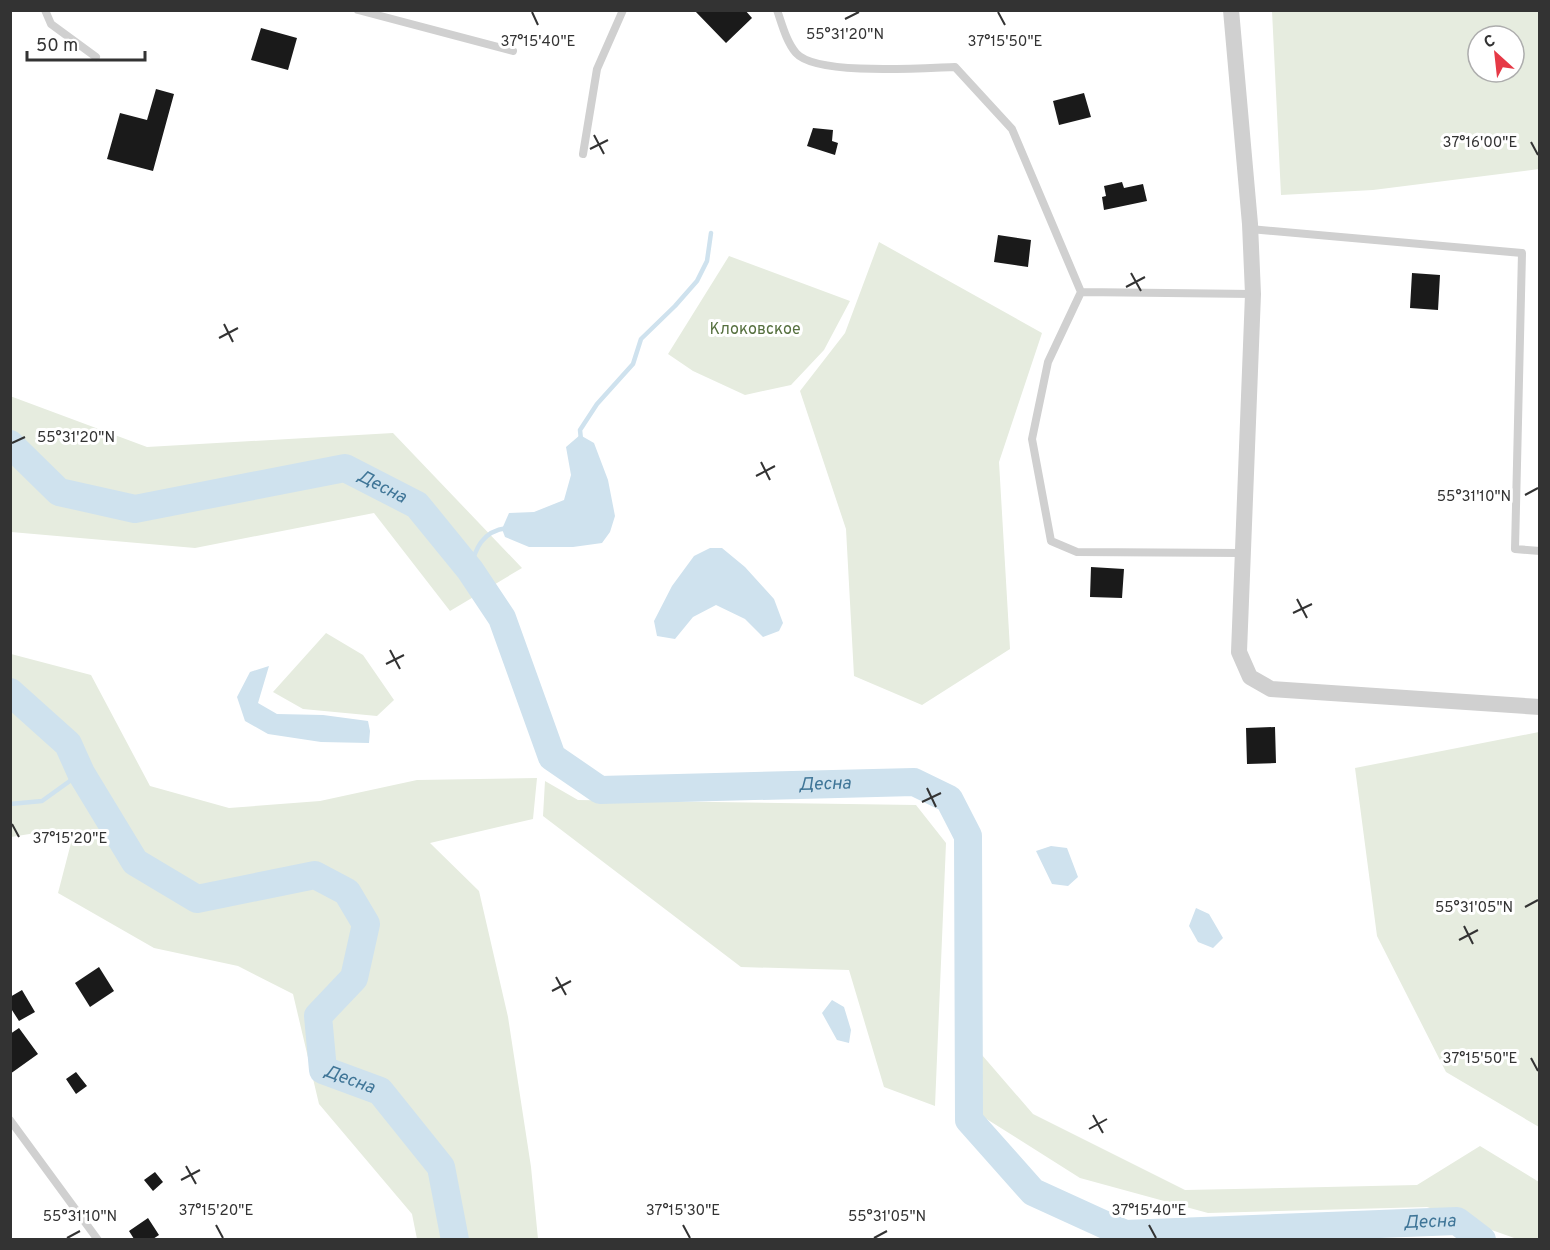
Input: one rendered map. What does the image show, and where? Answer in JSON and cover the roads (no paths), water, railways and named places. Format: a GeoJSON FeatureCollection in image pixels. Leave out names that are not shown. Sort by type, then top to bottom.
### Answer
{"type":"FeatureCollection","features":[{"type":"Feature","properties":{"kind":"street"},"geometry":{"type":"LineString","coordinates":[[1231,10],[1250,229],[1253,294],[1239,652],[1250,676],[1271,689],[1539,707]]}},
{"type":"Feature","properties":{"kind":"lane"},"geometry":{"type":"LineString","coordinates":[[45,10],[51,24],[96,57]]}},
{"type":"Feature","properties":{"kind":"lane"},"geometry":{"type":"LineString","coordinates":[[358,10],[513,51]]}},
{"type":"Feature","properties":{"kind":"lane"},"geometry":{"type":"LineString","coordinates":[[583,154],[597,69],[622,10]]}},
{"type":"Feature","properties":{"kind":"lane"},"geometry":{"type":"LineString","coordinates":[[777,10],[787,39],[797,54],[817,63],[848,69],[955,67],[1012,129],[1081,292],[1048,362],[1032,439],[1052,541],[1077,552],[1242,553]]}},
{"type":"Feature","properties":{"kind":"lane"},"geometry":{"type":"LineString","coordinates":[[1250,229],[1522,253],[1515,549],[1539,551]]}},
{"type":"Feature","properties":{"kind":"lane"},"geometry":{"type":"LineString","coordinates":[[1081,292],[1253,294]]}},
{"type":"Feature","properties":{"kind":"lane"},"geometry":{"type":"LineString","coordinates":[[10,1120],[98,1239]]}},
{"type":"Feature","properties":{"kind":"water"},"geometry":{"type":"Polygon","coordinates":[[[580,435],[594,443],[608,480],[615,516],[610,532],[602,543],[573,547],[529,547],[505,537],[502,529],[509,513],[534,512],[564,500],[571,475],[566,447],[580,435]]]}},
{"type":"Feature","properties":{"kind":"water"},"geometry":{"type":"Polygon","coordinates":[[[710,548],[722,548],[745,567],[774,599],[783,623],[779,631],[763,637],[745,619],[716,605],[693,617],[675,639],[657,636],[654,621],[672,586],[694,556],[710,548]]]}},
{"type":"Feature","properties":{"kind":"water"},"geometry":{"type":"Polygon","coordinates":[[[269,666],[258,703],[277,714],[323,715],[368,721],[369,743],[321,742],[268,734],[245,721],[237,697],[250,672],[269,666]]]}},
{"type":"Feature","properties":{"kind":"water"},"geometry":{"type":"Polygon","coordinates":[[[1051,846],[1067,848],[1078,877],[1068,886],[1052,884],[1036,851],[1051,846]]]}},
{"type":"Feature","properties":{"kind":"water"},"geometry":{"type":"Polygon","coordinates":[[[1196,908],[1209,914],[1223,938],[1213,948],[1198,942],[1189,926],[1196,908]]]}},
{"type":"Feature","properties":{"kind":"water"},"geometry":{"type":"Polygon","coordinates":[[[832,1000],[844,1007],[851,1030],[849,1043],[837,1040],[822,1013],[832,1000]]]}},
{"type":"Feature","properties":{"kind":"waterway"},"geometry":{"type":"LineString","coordinates":[[581,440],[580,430],[597,404],[633,364],[641,339],[697,281],[707,261],[711,233]]}},
{"type":"Feature","properties":{"kind":"waterway","name":"Десна"},"geometry":{"type":"LineString","coordinates":[[10,444],[59,492],[135,509],[345,468],[417,505],[470,570],[502,618],[552,757],[600,790],[914,782],[949,799],[968,836],[969,1120],[1033,1192],[1125,1234],[1457,1221],[1482,1240]]}},
{"type":"Feature","properties":{"kind":"waterway"},"geometry":{"type":"LineString","coordinates":[[470,570],[481,542],[491,533],[507,528]]}},
{"type":"Feature","properties":{"kind":"waterway","name":"Десна"},"geometry":{"type":"LineString","coordinates":[[10,692],[68,744],[81,773],[135,862],[197,899],[315,875],[347,892],[366,924],[354,978],[318,1016],[323,1070],[380,1091],[441,1167],[455,1240]]}},
{"type":"Feature","properties":{"kind":"waterway"},"geometry":{"type":"LineString","coordinates":[[10,804],[42,801],[81,773]]}},
{"type":"Feature","properties":{"kind":"park label","name":"Клоковское"},"geometry":{"type":"Point","coordinates":[755,330]}}]}
